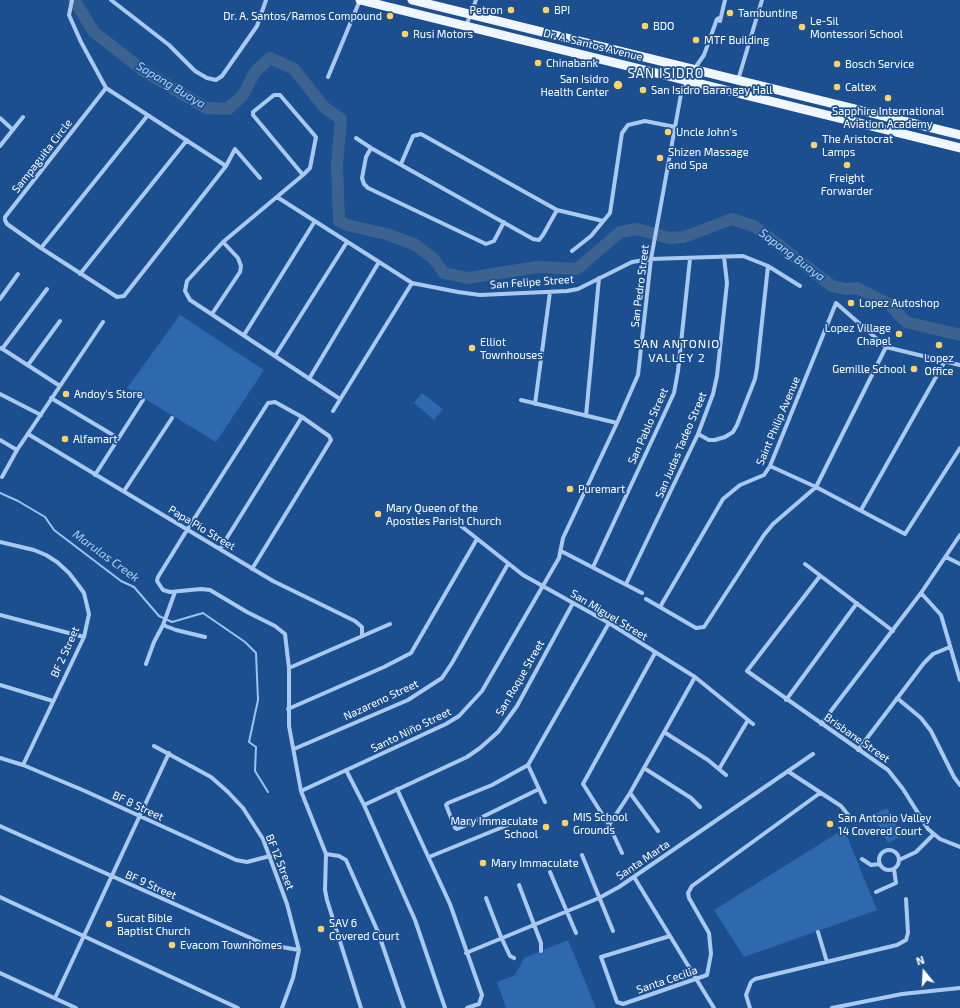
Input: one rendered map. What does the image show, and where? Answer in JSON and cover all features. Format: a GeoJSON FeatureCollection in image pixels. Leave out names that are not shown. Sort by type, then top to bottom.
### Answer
{"type":"FeatureCollection","features":[{"type":"Feature","properties":{"kind":"main road","name":"Dr. A. Santos Avenue"},"geometry":{"type":"LineString","coordinates":[[360,0],[380,3],[466,26],[960,148]]}},
{"type":"Feature","properties":{"kind":"main road","name":"Dr. A. Santos Avenue"},"geometry":{"type":"LineString","coordinates":[[412,0],[692,71],[738,80],[960,135]]}},
{"type":"Feature","properties":{"kind":"street"},"geometry":{"type":"LineString","coordinates":[[111,0],[169,45],[194,71],[207,78],[216,80],[222,76],[257,26],[266,0]]}},
{"type":"Feature","properties":{"kind":"street"},"geometry":{"type":"LineString","coordinates":[[328,77],[360,0]]}},
{"type":"Feature","properties":{"kind":"street"},"geometry":{"type":"LineString","coordinates":[[466,26],[476,0]]}},
{"type":"Feature","properties":{"kind":"street","name":"San Pedro Street"},"geometry":{"type":"LineString","coordinates":[[561,551],[563,538],[638,375],[651,259],[681,94],[686,81],[704,54],[725,0]]}},
{"type":"Feature","properties":{"kind":"street"},"geometry":{"type":"LineString","coordinates":[[738,80],[762,0]]}},
{"type":"Feature","properties":{"kind":"street"},"geometry":{"type":"LineString","coordinates":[[71,2],[69,15],[81,42],[106,88],[226,166],[235,149],[260,178]]}},
{"type":"Feature","properties":{"kind":"street","name":"Sampaguita Circle"},"geometry":{"type":"LineString","coordinates":[[106,88],[5,217],[7,224],[80,274],[117,297],[124,296],[226,166]]}},
{"type":"Feature","properties":{"kind":"street"},"geometry":{"type":"LineString","coordinates":[[303,175],[252,115],[253,112],[274,95],[280,95],[316,137],[310,168],[303,175],[223,242],[187,281],[184,291],[190,300],[340,399]]}},
{"type":"Feature","properties":{"kind":"street"},"geometry":{"type":"LineString","coordinates":[[41,248],[148,115]]}},
{"type":"Feature","properties":{"kind":"street"},"geometry":{"type":"LineString","coordinates":[[0,146],[23,117]]}},
{"type":"Feature","properties":{"kind":"street"},"geometry":{"type":"LineString","coordinates":[[0,118],[13,130]]}},
{"type":"Feature","properties":{"kind":"street"},"geometry":{"type":"LineString","coordinates":[[572,251],[591,236],[610,213],[622,133],[628,125],[645,122],[675,127]]}},
{"type":"Feature","properties":{"kind":"street"},"geometry":{"type":"LineString","coordinates":[[401,164],[413,136],[421,134],[557,210],[602,221]]}},
{"type":"Feature","properties":{"kind":"street"},"geometry":{"type":"LineString","coordinates":[[356,138],[371,148],[533,239],[539,240],[557,210]]}},
{"type":"Feature","properties":{"kind":"street"},"geometry":{"type":"LineString","coordinates":[[80,274],[187,140]]}},
{"type":"Feature","properties":{"kind":"street"},"geometry":{"type":"LineString","coordinates":[[371,148],[366,157],[362,178],[364,184],[368,188],[486,244],[494,241],[504,222]]}},
{"type":"Feature","properties":{"kind":"street","name":"San Felipe Street"},"geometry":{"type":"LineString","coordinates":[[277,197],[412,283],[472,294],[550,292],[578,289],[632,262],[651,259],[690,259],[743,256],[768,266],[800,286]]}},
{"type":"Feature","properties":{"kind":"street"},"geometry":{"type":"LineString","coordinates":[[244,335],[315,221]]}},
{"type":"Feature","properties":{"kind":"street"},"geometry":{"type":"LineString","coordinates":[[212,314],[240,272],[238,258],[223,242]]}},
{"type":"Feature","properties":{"kind":"street"},"geometry":{"type":"LineString","coordinates":[[275,356],[347,242]]}},
{"type":"Feature","properties":{"kind":"street","name":"San Judas Tadeo Street"},"geometry":{"type":"LineString","coordinates":[[626,584],[708,411],[717,376],[727,283],[724,257]]}},
{"type":"Feature","properties":{"kind":"street","name":"San Pablo Street"},"geometry":{"type":"LineString","coordinates":[[593,567],[674,393],[678,371],[690,259]]}},
{"type":"Feature","properties":{"kind":"street"},"geometry":{"type":"LineString","coordinates":[[309,379],[379,262]]}},
{"type":"Feature","properties":{"kind":"street"},"geometry":{"type":"LineString","coordinates":[[698,434],[709,440],[725,438],[733,432],[737,425],[755,379],[768,266]]}},
{"type":"Feature","properties":{"kind":"street"},"geometry":{"type":"LineString","coordinates":[[0,299],[18,274]]}},
{"type":"Feature","properties":{"kind":"street"},"geometry":{"type":"LineString","coordinates":[[586,416],[600,278]]}},
{"type":"Feature","properties":{"kind":"street"},"geometry":{"type":"LineString","coordinates":[[333,411],[412,283]]}},
{"type":"Feature","properties":{"kind":"street"},"geometry":{"type":"LineString","coordinates":[[47,289],[1,348],[60,386]]}},
{"type":"Feature","properties":{"kind":"street"},"geometry":{"type":"LineString","coordinates":[[535,404],[550,292]]}},
{"type":"Feature","properties":{"kind":"street","name":"Saint Philip Avenue"},"geometry":{"type":"LineString","coordinates":[[660,607],[724,498],[740,484],[764,475],[770,466],[836,303],[886,347]]}},
{"type":"Feature","properties":{"kind":"street"},"geometry":{"type":"LineString","coordinates":[[28,365],[60,321]]}},
{"type":"Feature","properties":{"kind":"street"},"geometry":{"type":"LineString","coordinates":[[2,477],[17,450],[103,322]]}},
{"type":"Feature","properties":{"kind":"street"},"geometry":{"type":"LineString","coordinates":[[646,599],[696,628],[704,627],[764,535],[773,524],[816,487],[886,347],[960,365]]}},
{"type":"Feature","properties":{"kind":"street"},"geometry":{"type":"LineString","coordinates":[[861,510],[945,361]]}},
{"type":"Feature","properties":{"kind":"street"},"geometry":{"type":"LineString","coordinates":[[0,394],[40,415]]}},
{"type":"Feature","properties":{"kind":"street"},"geometry":{"type":"LineString","coordinates":[[52,398],[118,438]]}},
{"type":"Feature","properties":{"kind":"street"},"geometry":{"type":"LineString","coordinates":[[95,475],[143,400]]}},
{"type":"Feature","properties":{"kind":"street"},"geometry":{"type":"LineString","coordinates":[[521,400],[617,423]]}},
{"type":"Feature","properties":{"kind":"street"},"geometry":{"type":"LineString","coordinates":[[252,569],[331,438],[302,417],[271,401],[268,403],[187,530],[157,581],[163,590],[175,592],[201,589],[210,590],[247,612],[282,630],[285,634],[287,640],[289,668],[289,726],[302,791],[326,854],[325,890],[327,900],[361,1008]]}},
{"type":"Feature","properties":{"kind":"street"},"geometry":{"type":"LineString","coordinates":[[220,549],[302,417]]}},
{"type":"Feature","properties":{"kind":"street"},"geometry":{"type":"LineString","coordinates":[[124,491],[172,418]]}},
{"type":"Feature","properties":{"kind":"street","name":"Papa Pio Street"},"geometry":{"type":"LineString","coordinates":[[28,434],[252,569],[298,595],[355,621],[362,627],[362,636]]}},
{"type":"Feature","properties":{"kind":"street"},"geometry":{"type":"LineString","coordinates":[[0,440],[17,450]]}},
{"type":"Feature","properties":{"kind":"street"},"geometry":{"type":"LineString","coordinates":[[770,466],[816,487],[905,534],[960,448]]}},
{"type":"Feature","properties":{"kind":"street","name":"San Miguel Street"},"geometry":{"type":"LineString","coordinates":[[456,522],[508,564],[542,587],[609,623],[695,677],[753,724]]}},
{"type":"Feature","properties":{"kind":"street"},"geometry":{"type":"LineString","coordinates":[[821,724],[921,594],[960,535]]}},
{"type":"Feature","properties":{"kind":"street"},"geometry":{"type":"LineString","coordinates":[[288,709],[411,653],[477,539]]}},
{"type":"Feature","properties":{"kind":"street","name":"BF 2 Street"},"geometry":{"type":"LineString","coordinates":[[0,542],[46,555],[69,573],[84,593],[89,614],[84,637],[23,766]]}},
{"type":"Feature","properties":{"kind":"street"},"geometry":{"type":"LineString","coordinates":[[561,551],[642,593]]}},
{"type":"Feature","properties":{"kind":"street","name":"Santo Niño Street"},"geometry":{"type":"LineString","coordinates":[[302,791],[446,724],[459,716],[482,690],[559,558],[561,551]]}},
{"type":"Feature","properties":{"kind":"street"},"geometry":{"type":"LineString","coordinates":[[946,557],[960,564]]}},
{"type":"Feature","properties":{"kind":"street","name":"Nazareno Street"},"geometry":{"type":"LineString","coordinates":[[294,749],[408,700],[442,678],[452,664],[508,564]]}},
{"type":"Feature","properties":{"kind":"street"},"geometry":{"type":"LineString","coordinates":[[806,564],[893,632]]}},
{"type":"Feature","properties":{"kind":"street","name":"Brisbane Street"},"geometry":{"type":"LineString","coordinates":[[820,576],[747,671],[786,700],[858,750],[878,762],[896,778],[923,822],[933,835],[947,843],[960,847]]}},
{"type":"Feature","properties":{"kind":"street"},"geometry":{"type":"LineString","coordinates":[[146,664],[154,642],[165,622],[175,592]]}},
{"type":"Feature","properties":{"kind":"street"},"geometry":{"type":"LineString","coordinates":[[921,594],[937,608],[941,615],[960,680]]}},
{"type":"Feature","properties":{"kind":"street","name":"San Roque Street"},"geometry":{"type":"LineString","coordinates":[[364,805],[466,757],[480,748],[498,732],[517,706],[573,603]]}},
{"type":"Feature","properties":{"kind":"street"},"geometry":{"type":"LineString","coordinates":[[786,700],[857,603]]}},
{"type":"Feature","properties":{"kind":"street"},"geometry":{"type":"LineString","coordinates":[[0,614],[84,637]]}},
{"type":"Feature","properties":{"kind":"street"},"geometry":{"type":"LineString","coordinates":[[165,622],[176,630],[205,638]]}},
{"type":"Feature","properties":{"kind":"street"},"geometry":{"type":"LineString","coordinates":[[539,790],[457,829],[455,828],[446,805],[492,785],[528,765],[609,623]]}},
{"type":"Feature","properties":{"kind":"street"},"geometry":{"type":"LineString","coordinates":[[289,668],[390,624]]}},
{"type":"Feature","properties":{"kind":"street"},"geometry":{"type":"LineString","coordinates":[[858,750],[928,658],[950,647]]}},
{"type":"Feature","properties":{"kind":"street"},"geometry":{"type":"LineString","coordinates":[[622,853],[609,826],[583,784],[655,653]]}},
{"type":"Feature","properties":{"kind":"street"},"geometry":{"type":"LineString","coordinates":[[609,826],[630,793],[695,677]]}},
{"type":"Feature","properties":{"kind":"street"},"geometry":{"type":"LineString","coordinates":[[0,685],[53,701]]}},
{"type":"Feature","properties":{"kind":"street"},"geometry":{"type":"LineString","coordinates":[[897,698],[921,718],[931,731],[954,777],[960,785]]}},
{"type":"Feature","properties":{"kind":"street"},"geometry":{"type":"LineString","coordinates":[[719,769],[748,720]]}},
{"type":"Feature","properties":{"kind":"street"},"geometry":{"type":"LineString","coordinates":[[664,732],[680,741],[726,775]]}},
{"type":"Feature","properties":{"kind":"street","name":"BF 12 Street"},"geometry":{"type":"LineString","coordinates":[[154,746],[211,777],[243,808],[263,839],[289,911],[299,950],[293,978],[282,1008]]}},
{"type":"Feature","properties":{"kind":"street"},"geometry":{"type":"LineString","coordinates":[[55,998],[169,753]]}},
{"type":"Feature","properties":{"kind":"street","name":"Santa Marta"},"geometry":{"type":"LineString","coordinates":[[466,953],[501,937],[599,898],[634,877],[789,772],[813,754]]}},
{"type":"Feature","properties":{"kind":"street","name":"BF 8 Street"},"geometry":{"type":"LineString","coordinates":[[0,758],[23,766],[139,816],[236,860],[247,862],[270,856]]}},
{"type":"Feature","properties":{"kind":"street"},"geometry":{"type":"LineString","coordinates":[[528,765],[545,802]]}},
{"type":"Feature","properties":{"kind":"street"},"geometry":{"type":"LineString","coordinates":[[644,768],[691,798],[700,807]]}},
{"type":"Feature","properties":{"kind":"street"},"geometry":{"type":"LineString","coordinates":[[346,770],[364,805],[415,920],[445,1008]]}},
{"type":"Feature","properties":{"kind":"street"},"geometry":{"type":"LineString","coordinates":[[789,772],[841,806],[853,821]]}},
{"type":"Feature","properties":{"kind":"street"},"geometry":{"type":"LineString","coordinates":[[397,789],[450,904],[482,995],[479,1004],[467,1008]]}},
{"type":"Feature","properties":{"kind":"street"},"geometry":{"type":"LineString","coordinates":[[630,793],[658,831]]}},
{"type":"Feature","properties":{"kind":"street","name":"Santa Cecilia"},"geometry":{"type":"LineString","coordinates":[[670,936],[602,957],[617,1002],[623,1004],[697,979],[705,976],[709,972],[711,954],[707,927],[689,898],[688,893],[692,886],[820,793]]}},
{"type":"Feature","properties":{"kind":"street"},"geometry":{"type":"LineString","coordinates":[[429,857],[520,820]]}},
{"type":"Feature","properties":{"kind":"street","name":"BF 9 Street"},"geometry":{"type":"LineString","coordinates":[[0,826],[16,832],[111,877],[264,944],[299,950]]}},
{"type":"Feature","properties":{"kind":"street"},"geometry":{"type":"LineString","coordinates":[[899,860],[916,852],[933,835]]}},
{"type":"Feature","properties":{"kind":"street"},"geometry":{"type":"LineString","coordinates":[[887,851],[895,853],[899,860],[898,865],[894,869],[886,870],[880,864],[880,856],[887,851]]}},
{"type":"Feature","properties":{"kind":"street"},"geometry":{"type":"LineString","coordinates":[[326,854],[339,856],[346,860],[378,932],[404,1008]]}},
{"type":"Feature","properties":{"kind":"street"},"geometry":{"type":"LineString","coordinates":[[582,854],[613,931]]}},
{"type":"Feature","properties":{"kind":"street"},"geometry":{"type":"LineString","coordinates":[[862,859],[871,865],[880,864]]}},
{"type":"Feature","properties":{"kind":"street"},"geometry":{"type":"LineString","coordinates":[[876,892],[896,883],[894,869]]}},
{"type":"Feature","properties":{"kind":"street"},"geometry":{"type":"LineString","coordinates":[[550,872],[576,933]]}},
{"type":"Feature","properties":{"kind":"street"},"geometry":{"type":"LineString","coordinates":[[634,877],[714,1008]]}},
{"type":"Feature","properties":{"kind":"street"},"geometry":{"type":"LineString","coordinates":[[519,885],[541,943],[541,951]]}},
{"type":"Feature","properties":{"kind":"street"},"geometry":{"type":"LineString","coordinates":[[0,897],[238,1008]]}},
{"type":"Feature","properties":{"kind":"street"},"geometry":{"type":"LineString","coordinates":[[486,898],[501,937],[510,956],[514,958]]}},
{"type":"Feature","properties":{"kind":"street"},"geometry":{"type":"LineString","coordinates":[[750,1008],[746,995],[751,982],[755,979],[897,945],[906,940],[908,933],[906,899]]}},
{"type":"Feature","properties":{"kind":"street"},"geometry":{"type":"LineString","coordinates":[[818,932],[827,962]]}},
{"type":"Feature","properties":{"kind":"street"},"geometry":{"type":"LineString","coordinates":[[0,973],[76,1008]]}},
{"type":"Feature","properties":{"kind":"street"},"geometry":{"type":"LineString","coordinates":[[832,1008],[902,994],[960,988]]}},
{"type":"Feature","properties":{"kind":"shaded area"},"geometry":{"type":"Polygon","coordinates":[[[180,315],[264,370],[216,442],[127,388],[180,315]]]}},
{"type":"Feature","properties":{"kind":"shaded area"},"geometry":{"type":"Polygon","coordinates":[[[422,393],[443,409],[434,420],[414,403],[422,393]]]}},
{"type":"Feature","properties":{"kind":"shaded area"},"geometry":{"type":"Polygon","coordinates":[[[887,808],[902,836],[888,843],[873,815],[887,808]]]}},
{"type":"Feature","properties":{"kind":"shaded area"},"geometry":{"type":"Polygon","coordinates":[[[844,829],[877,910],[744,957],[714,910],[844,829]]]}},
{"type":"Feature","properties":{"kind":"shaded area"},"geometry":{"type":"Polygon","coordinates":[[[568,940],[596,1008],[506,1008],[497,982],[515,975],[524,958],[568,940]]]}},
{"type":"Feature","properties":{"kind":"waterway","name":"Sapang Buaya"},"geometry":{"type":"LineString","coordinates":[[74,0],[94,32],[144,71],[206,108],[228,109],[243,95],[255,72],[270,58],[294,69],[324,107],[341,119],[337,165],[339,221],[347,225],[386,234],[414,244],[433,258],[444,273],[468,278],[537,267],[577,269],[620,232],[637,229],[669,238],[684,237],[732,219],[754,226],[832,286],[846,289],[857,288],[889,304],[906,322],[960,335]]}},
{"type":"Feature","properties":{"kind":"waterway","name":"Marulas Creek"},"geometry":{"type":"LineString","coordinates":[[0,493],[18,501],[45,517],[54,530],[121,581],[134,587],[159,616],[172,622],[203,613],[245,642],[256,653],[258,700],[249,742],[256,747],[255,771],[268,792]]}},
{"type":"Feature","properties":{"kind":"place","name":"Petron"},"geometry":{"type":"Point","coordinates":[511,10]}},
{"type":"Feature","properties":{"kind":"place","name":"BPI"},"geometry":{"type":"Point","coordinates":[546,10]}},
{"type":"Feature","properties":{"kind":"place","name":"Tambunting"},"geometry":{"type":"Point","coordinates":[730,13]}},
{"type":"Feature","properties":{"kind":"place","name":"Dr. A. Santos/Ramos Compound"},"geometry":{"type":"Point","coordinates":[390,16]}},
{"type":"Feature","properties":{"kind":"place","name":"BDO"},"geometry":{"type":"Point","coordinates":[645,26]}},
{"type":"Feature","properties":{"kind":"place","name":"Le-Sil Montessori School"},"geometry":{"type":"Point","coordinates":[802,27]}},
{"type":"Feature","properties":{"kind":"place","name":"Rusi Motors"},"geometry":{"type":"Point","coordinates":[405,34]}},
{"type":"Feature","properties":{"kind":"place","name":"MTF Building"},"geometry":{"type":"Point","coordinates":[696,40]}},
{"type":"Feature","properties":{"kind":"place","name":"Chinabank"},"geometry":{"type":"Point","coordinates":[538,63]}},
{"type":"Feature","properties":{"kind":"place","name":"Bosch Service"},"geometry":{"type":"Point","coordinates":[837,64]}},
{"type":"Feature","properties":{"kind":"place","name":"San Isidro Health Center"},"geometry":{"type":"Point","coordinates":[618,85]}},
{"type":"Feature","properties":{"kind":"place","name":"Caltex"},"geometry":{"type":"Point","coordinates":[837,87]}},
{"type":"Feature","properties":{"kind":"place","name":"San Isidro Barangay Hall"},"geometry":{"type":"Point","coordinates":[643,90]}},
{"type":"Feature","properties":{"kind":"place","name":"Sapphire International Aviation Academy"},"geometry":{"type":"Point","coordinates":[888,98]}},
{"type":"Feature","properties":{"kind":"place","name":"Uncle John's"},"geometry":{"type":"Point","coordinates":[668,132]}},
{"type":"Feature","properties":{"kind":"place","name":"The Aristocrat Lamps"},"geometry":{"type":"Point","coordinates":[814,145]}},
{"type":"Feature","properties":{"kind":"place","name":"Shizen Massage and Spa"},"geometry":{"type":"Point","coordinates":[660,158]}},
{"type":"Feature","properties":{"kind":"place","name":"Freight Forwarder"},"geometry":{"type":"Point","coordinates":[847,165]}},
{"type":"Feature","properties":{"kind":"place","name":"Lopez Autoshop"},"geometry":{"type":"Point","coordinates":[851,303]}},
{"type":"Feature","properties":{"kind":"place","name":"Lopez Village Chapel"},"geometry":{"type":"Point","coordinates":[899,334]}},
{"type":"Feature","properties":{"kind":"place","name":"Lopez Office"},"geometry":{"type":"Point","coordinates":[939,345]}},
{"type":"Feature","properties":{"kind":"place","name":"Elliot Townhouses"},"geometry":{"type":"Point","coordinates":[472,348]}},
{"type":"Feature","properties":{"kind":"place","name":"Gemille School"},"geometry":{"type":"Point","coordinates":[914,369]}},
{"type":"Feature","properties":{"kind":"place","name":"Andoy's Store"},"geometry":{"type":"Point","coordinates":[66,394]}},
{"type":"Feature","properties":{"kind":"place","name":"Alfamart"},"geometry":{"type":"Point","coordinates":[65,439]}},
{"type":"Feature","properties":{"kind":"place","name":"Puremart"},"geometry":{"type":"Point","coordinates":[570,489]}},
{"type":"Feature","properties":{"kind":"place","name":"Mary Queen of the Apostles Parish Church"},"geometry":{"type":"Point","coordinates":[378,514]}},
{"type":"Feature","properties":{"kind":"place","name":"MIS School Grounds"},"geometry":{"type":"Point","coordinates":[565,823]}},
{"type":"Feature","properties":{"kind":"place","name":"San Antonio Valley 14 Covered Court"},"geometry":{"type":"Point","coordinates":[830,824]}},
{"type":"Feature","properties":{"kind":"place","name":"Mary Immaculate School"},"geometry":{"type":"Point","coordinates":[546,827]}},
{"type":"Feature","properties":{"kind":"place","name":"Mary Immaculate"},"geometry":{"type":"Point","coordinates":[483,863]}},
{"type":"Feature","properties":{"kind":"place","name":"Sucat Bible Baptist Church"},"geometry":{"type":"Point","coordinates":[109,924]}},
{"type":"Feature","properties":{"kind":"place","name":"SAV 6 Covered Court"},"geometry":{"type":"Point","coordinates":[321,929]}},
{"type":"Feature","properties":{"kind":"place","name":"Evacom Townhomes"},"geometry":{"type":"Point","coordinates":[172,945]}},
{"type":"Feature","properties":{"kind":"district","name":"SAN ISIDRO"},"geometry":{"type":"Point","coordinates":[666,74]}},
{"type":"Feature","properties":{"kind":"district","name":"SAN ANTONIO VALLEY 2"},"geometry":{"type":"Point","coordinates":[677,351]}}]}
